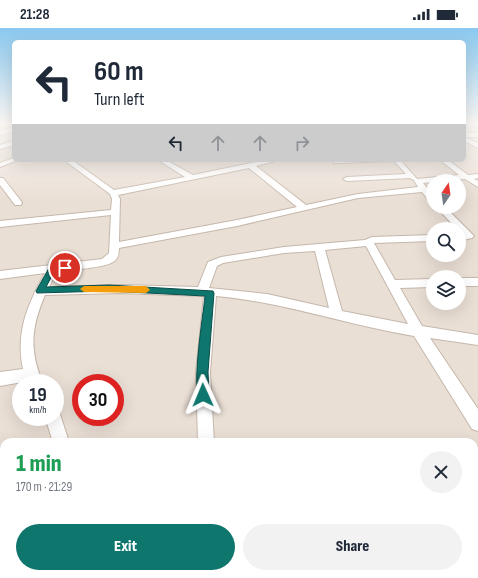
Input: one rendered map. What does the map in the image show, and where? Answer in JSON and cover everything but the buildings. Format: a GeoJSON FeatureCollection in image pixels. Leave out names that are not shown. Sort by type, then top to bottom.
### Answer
{"type":"FeatureCollection","features":[{"type":"Feature","properties":{"kind":"street"},"geometry":{"type":"LineString","coordinates":[[7,150],[12,152]]}},
{"type":"Feature","properties":{"kind":"street"},"geometry":{"type":"LineString","coordinates":[[0,165],[12,161]]}},
{"type":"Feature","properties":{"kind":"street"},"geometry":{"type":"LineString","coordinates":[[0,275],[52,270],[103,262],[109,260],[114,254],[116,199],[113,192],[72,162]]}},
{"type":"Feature","properties":{"kind":"street"},"geometry":{"type":"LineString","coordinates":[[164,162],[192,178]]}},
{"type":"Feature","properties":{"kind":"street"},"geometry":{"type":"LineString","coordinates":[[113,192],[192,178],[268,162]]}},
{"type":"Feature","properties":{"kind":"street"},"geometry":{"type":"LineString","coordinates":[[114,246],[238,224],[304,208],[345,176],[386,162]]}},
{"type":"Feature","properties":{"kind":"street"},"geometry":{"type":"LineString","coordinates":[[398,162],[426,192]]}},
{"type":"Feature","properties":{"kind":"street"},"geometry":{"type":"LineString","coordinates":[[446,162],[463,174]]}},
{"type":"Feature","properties":{"kind":"street"},"geometry":{"type":"LineString","coordinates":[[251,166],[304,208]]}},
{"type":"Feature","properties":{"kind":"street"},"geometry":{"type":"LineString","coordinates":[[345,176],[426,178]]}},
{"type":"Feature","properties":{"kind":"street"},"geometry":{"type":"LineString","coordinates":[[345,176],[423,189]]}},
{"type":"Feature","properties":{"kind":"street"},"geometry":{"type":"LineString","coordinates":[[466,176],[478,176]]}},
{"type":"Feature","properties":{"kind":"street"},"geometry":{"type":"LineString","coordinates":[[466,176],[478,185]]}},
{"type":"Feature","properties":{"kind":"street"},"geometry":{"type":"LineString","coordinates":[[0,180],[18,203]]}},
{"type":"Feature","properties":{"kind":"street"},"geometry":{"type":"LineString","coordinates":[[0,224],[116,212]]}},
{"type":"Feature","properties":{"kind":"street"},"geometry":{"type":"LineString","coordinates":[[447,214],[455,222]]}},
{"type":"Feature","properties":{"kind":"street"},"geometry":{"type":"LineString","coordinates":[[369,244],[369,241],[372,240],[426,238]]}},
{"type":"Feature","properties":{"kind":"street"},"geometry":{"type":"LineString","coordinates":[[206,438],[203,372],[206,293],[211,266],[216,261],[284,250],[369,244]]}},
{"type":"Feature","properties":{"kind":"street"},"geometry":{"type":"LineString","coordinates":[[369,244],[418,331],[478,423]]}},
{"type":"Feature","properties":{"kind":"street"},"geometry":{"type":"LineString","coordinates":[[319,247],[336,314]]}},
{"type":"Feature","properties":{"kind":"street"},"geometry":{"type":"LineString","coordinates":[[33,374],[27,352],[27,330],[32,311],[40,291],[52,270]]}},
{"type":"Feature","properties":{"kind":"street"},"geometry":{"type":"LineString","coordinates":[[466,282],[478,282]]}},
{"type":"Feature","properties":{"kind":"street"},"geometry":{"type":"LineString","coordinates":[[392,284],[426,283]]}},
{"type":"Feature","properties":{"kind":"street"},"geometry":{"type":"LineString","coordinates":[[40,291],[109,288],[252,296],[316,308],[367,322],[478,340]]}},
{"type":"Feature","properties":{"kind":"street"},"geometry":{"type":"LineString","coordinates":[[0,379],[12,379]]}},
{"type":"Feature","properties":{"kind":"street"},"geometry":{"type":"LineString","coordinates":[[57,426],[60,438]]}},
{"type":"Feature","properties":{"kind":"shaded area"},"geometry":{"type":"Polygon","coordinates":[[[0,150],[12,150],[12,162],[466,162],[466,150],[478,150],[478,438],[0,438],[0,150]]]}},
{"type":"Feature","properties":{"kind":"slow traffic"},"geometry":{"type":"LineString","coordinates":[[84,289],[109,288],[146,290]]}},
{"type":"Feature","properties":{"kind":"route"},"geometry":{"type":"LineString","coordinates":[[65,268],[52,270],[40,291],[109,288],[210,293],[203,372],[203,395]]}}]}
